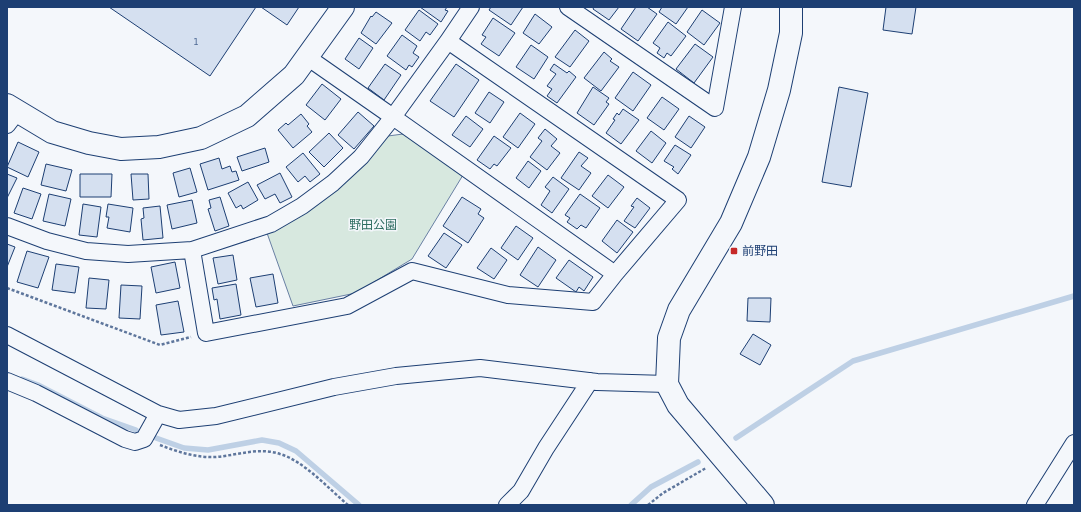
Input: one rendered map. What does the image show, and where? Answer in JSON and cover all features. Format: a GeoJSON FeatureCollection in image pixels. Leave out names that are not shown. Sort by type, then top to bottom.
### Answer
{"type":"FeatureCollection","features":[{"type":"Feature","properties":{"kind":"street"},"geometry":{"type":"LineString","coordinates":[[10,114],[52,132],[89,144],[121,148],[159,147],[201,138],[247,116],[294,75],[343,7]]}},
{"type":"Feature","properties":{"kind":"street"},"geometry":{"type":"LineString","coordinates":[[7,226],[47,241],[86,251],[128,254],[192,250],[271,224],[302,206],[333,183],[361,157],[393,117],[471,7]]}},
{"type":"Feature","properties":{"kind":"street"},"geometry":{"type":"LineString","coordinates":[[568,7],[715,108],[733,7]]}},
{"type":"Feature","properties":{"kind":"street"},"geometry":{"type":"LineString","coordinates":[[763,505],[678,405],[667,384],[669,338],[679,310],[731,223],[759,157],[780,90],[791,32],[791,7]]}},
{"type":"Feature","properties":{"kind":"street"},"geometry":{"type":"LineString","coordinates":[[192,250],[206,334],[347,306],[412,271],[508,295],[593,302],[678,200],[448,41]]}},
{"type":"Feature","properties":{"kind":"street"},"geometry":{"type":"LineString","coordinates":[[307,57],[615,274]]}},
{"type":"Feature","properties":{"kind":"street"},"geometry":{"type":"LineString","coordinates":[[7,334],[158,414],[179,420],[216,416],[280,399],[380,379],[480,368],[590,381],[667,384]]}},
{"type":"Feature","properties":{"kind":"street"},"geometry":{"type":"LineString","coordinates":[[7,381],[36,393],[125,439],[135,442],[144,439],[158,414]]}},
{"type":"Feature","properties":{"kind":"street"},"geometry":{"type":"LineString","coordinates":[[507,505],[521,491],[546,448],[590,381]]}},
{"type":"Feature","properties":{"kind":"street"},"geometry":{"type":"LineString","coordinates":[[1035,505],[1074,444]]}},
{"type":"Feature","properties":{"kind":"path"},"geometry":{"type":"LineString","coordinates":[[7,288],[160,345],[206,334]]}},
{"type":"Feature","properties":{"kind":"path"},"geometry":{"type":"LineString","coordinates":[[144,439],[179,452],[196,456],[215,457],[262,450],[280,454],[297,461],[348,505]]}},
{"type":"Feature","properties":{"kind":"path"},"geometry":{"type":"LineString","coordinates":[[648,505],[663,493],[722,458]]}},
{"type":"Feature","properties":{"kind":"green space","name":"野田公園"},"geometry":{"type":"Polygon","coordinates":[[[403,134],[463,175],[412,259],[356,293],[293,306],[267,233],[302,214],[334,192],[362,166],[388,136],[403,134]]]}},
{"type":"Feature","properties":{"kind":"building"},"geometry":{"type":"Polygon","coordinates":[[[109,7],[256,7],[210,76],[109,7]]]}},
{"type":"Feature","properties":{"kind":"building"},"geometry":{"type":"Polygon","coordinates":[[[261,7],[299,7],[287,25],[261,7]]]}},
{"type":"Feature","properties":{"kind":"building"},"geometry":{"type":"Polygon","coordinates":[[[420,7],[447,7],[445,10],[448,11],[441,22],[420,7]]]}},
{"type":"Feature","properties":{"kind":"building"},"geometry":{"type":"Polygon","coordinates":[[[491,7],[523,7],[511,25],[489,10],[491,7]]]}},
{"type":"Feature","properties":{"kind":"building"},"geometry":{"type":"Polygon","coordinates":[[[594,7],[619,7],[609,20],[593,9],[594,7]]]}},
{"type":"Feature","properties":{"kind":"building"},"geometry":{"type":"Polygon","coordinates":[[[636,7],[647,7],[657,14],[638,41],[621,29],[636,7]]]}},
{"type":"Feature","properties":{"kind":"building"},"geometry":{"type":"Polygon","coordinates":[[[662,7],[688,7],[676,24],[659,12],[662,7]]]}},
{"type":"Feature","properties":{"kind":"building"},"geometry":{"type":"Polygon","coordinates":[[[886,7],[916,7],[912,34],[883,30],[886,7]]]}},
{"type":"Feature","properties":{"kind":"building"},"geometry":{"type":"Polygon","coordinates":[[[419,10],[438,24],[430,35],[426,32],[420,41],[405,30],[419,10]]]}},
{"type":"Feature","properties":{"kind":"building"},"geometry":{"type":"Polygon","coordinates":[[[702,10],[720,23],[704,45],[687,32],[702,10]]]}},
{"type":"Feature","properties":{"kind":"building"},"geometry":{"type":"Polygon","coordinates":[[[376,12],[392,23],[376,44],[361,33],[371,16],[372,17],[376,12]]]}},
{"type":"Feature","properties":{"kind":"building"},"geometry":{"type":"Polygon","coordinates":[[[535,14],[552,27],[539,44],[523,33],[535,14]]]}},
{"type":"Feature","properties":{"kind":"building"},"geometry":{"type":"Polygon","coordinates":[[[493,18],[515,33],[499,56],[481,44],[486,37],[482,35],[493,18]]]}},
{"type":"Feature","properties":{"kind":"building"},"geometry":{"type":"Polygon","coordinates":[[[668,22],[686,36],[671,56],[667,53],[664,58],[657,53],[660,48],[653,43],[668,22]]]}},
{"type":"Feature","properties":{"kind":"building"},"geometry":{"type":"Polygon","coordinates":[[[575,30],[589,41],[570,67],[555,57],[575,30]]]}},
{"type":"Feature","properties":{"kind":"building"},"geometry":{"type":"Polygon","coordinates":[[[402,35],[417,46],[413,53],[419,57],[412,67],[409,65],[406,70],[387,56],[402,35]]]}},
{"type":"Feature","properties":{"kind":"building"},"geometry":{"type":"Polygon","coordinates":[[[359,38],[373,48],[359,69],[345,59],[359,38]]]}},
{"type":"Feature","properties":{"kind":"building"},"geometry":{"type":"Polygon","coordinates":[[[695,44],[713,57],[694,83],[676,69],[695,44]]]}},
{"type":"Feature","properties":{"kind":"building"},"geometry":{"type":"Polygon","coordinates":[[[531,45],[548,57],[534,79],[516,67],[531,45]]]}},
{"type":"Feature","properties":{"kind":"building"},"geometry":{"type":"Polygon","coordinates":[[[604,52],[612,59],[610,61],[619,67],[601,91],[584,78],[604,52]]]}},
{"type":"Feature","properties":{"kind":"building"},"geometry":{"type":"Polygon","coordinates":[[[385,64],[401,75],[384,100],[368,88],[385,64]]]}},
{"type":"Feature","properties":{"kind":"building"},"geometry":{"type":"Polygon","coordinates":[[[456,64],[479,80],[454,117],[430,101],[456,64]]]}},
{"type":"Feature","properties":{"kind":"building"},"geometry":{"type":"Polygon","coordinates":[[[554,64],[567,73],[569,71],[576,77],[557,103],[547,96],[552,89],[547,86],[556,74],[550,70],[554,64]]]}},
{"type":"Feature","properties":{"kind":"building"},"geometry":{"type":"Polygon","coordinates":[[[633,72],[651,85],[633,111],[615,98],[633,72]]]}},
{"type":"Feature","properties":{"kind":"building"},"geometry":{"type":"Polygon","coordinates":[[[322,84],[341,99],[325,120],[306,105],[322,84]]]}},
{"type":"Feature","properties":{"kind":"building"},"geometry":{"type":"Polygon","coordinates":[[[593,87],[609,98],[606,102],[609,104],[594,125],[577,113],[593,87]]]}},
{"type":"Feature","properties":{"kind":"building"},"geometry":{"type":"Polygon","coordinates":[[[839,87],[868,93],[851,187],[822,182],[839,87]]]}},
{"type":"Feature","properties":{"kind":"building"},"geometry":{"type":"Polygon","coordinates":[[[489,92],[504,102],[490,123],[475,113],[489,92]]]}},
{"type":"Feature","properties":{"kind":"building"},"geometry":{"type":"Polygon","coordinates":[[[662,97],[679,109],[664,130],[647,118],[662,97]]]}},
{"type":"Feature","properties":{"kind":"building"},"geometry":{"type":"Polygon","coordinates":[[[623,109],[639,120],[621,144],[606,133],[615,120],[613,119],[617,113],[619,115],[623,109]]]}},
{"type":"Feature","properties":{"kind":"building"},"geometry":{"type":"Polygon","coordinates":[[[358,112],[374,126],[354,149],[338,135],[358,112]]]}},
{"type":"Feature","properties":{"kind":"building"},"geometry":{"type":"Polygon","coordinates":[[[520,113],[535,124],[518,148],[503,137],[520,113]]]}},
{"type":"Feature","properties":{"kind":"building"},"geometry":{"type":"Polygon","coordinates":[[[301,114],[309,124],[307,126],[312,132],[293,148],[278,130],[286,123],[288,125],[301,114]]]}},
{"type":"Feature","properties":{"kind":"building"},"geometry":{"type":"Polygon","coordinates":[[[466,116],[483,129],[470,147],[452,135],[466,116]]]}},
{"type":"Feature","properties":{"kind":"building"},"geometry":{"type":"Polygon","coordinates":[[[689,116],[705,127],[691,148],[675,137],[689,116]]]}},
{"type":"Feature","properties":{"kind":"building"},"geometry":{"type":"Polygon","coordinates":[[[545,129],[557,139],[551,146],[560,153],[547,170],[530,157],[542,141],[538,138],[545,129]]]}},
{"type":"Feature","properties":{"kind":"building"},"geometry":{"type":"Polygon","coordinates":[[[651,131],[666,143],[652,163],[636,151],[651,131]]]}},
{"type":"Feature","properties":{"kind":"building"},"geometry":{"type":"Polygon","coordinates":[[[329,133],[343,148],[324,167],[309,152],[329,133]]]}},
{"type":"Feature","properties":{"kind":"building"},"geometry":{"type":"Polygon","coordinates":[[[494,136],[511,148],[497,166],[494,164],[490,169],[477,160],[494,136]]]}},
{"type":"Feature","properties":{"kind":"building"},"geometry":{"type":"Polygon","coordinates":[[[18,142],[39,152],[28,177],[7,167],[18,142]]]}},
{"type":"Feature","properties":{"kind":"building"},"geometry":{"type":"Polygon","coordinates":[[[675,145],[691,155],[678,174],[672,169],[674,167],[664,161],[675,145]]]}},
{"type":"Feature","properties":{"kind":"building"},"geometry":{"type":"Polygon","coordinates":[[[265,148],[269,162],[242,171],[237,157],[265,148]]]}},
{"type":"Feature","properties":{"kind":"building"},"geometry":{"type":"Polygon","coordinates":[[[579,152],[588,158],[581,166],[591,173],[579,190],[561,178],[579,152]]]}},
{"type":"Feature","properties":{"kind":"building"},"geometry":{"type":"Polygon","coordinates":[[[303,153],[320,174],[310,182],[305,176],[298,182],[286,167],[303,153]]]}},
{"type":"Feature","properties":{"kind":"building"},"geometry":{"type":"Polygon","coordinates":[[[219,158],[222,169],[230,166],[232,172],[236,171],[239,180],[208,190],[200,164],[219,158]]]}},
{"type":"Feature","properties":{"kind":"building"},"geometry":{"type":"Polygon","coordinates":[[[528,161],[541,171],[529,188],[516,178],[528,161]]]}},
{"type":"Feature","properties":{"kind":"building"},"geometry":{"type":"Polygon","coordinates":[[[46,164],[72,170],[66,191],[41,185],[46,164]]]}},
{"type":"Feature","properties":{"kind":"building"},"geometry":{"type":"Polygon","coordinates":[[[190,168],[197,192],[179,197],[173,173],[190,168]]]}},
{"type":"Feature","properties":{"kind":"building"},"geometry":{"type":"Polygon","coordinates":[[[280,173],[292,197],[280,203],[275,194],[265,199],[257,185],[280,173]]]}},
{"type":"Feature","properties":{"kind":"building"},"geometry":{"type":"Polygon","coordinates":[[[7,174],[17,178],[7,198],[7,174]]]}},
{"type":"Feature","properties":{"kind":"building"},"geometry":{"type":"Polygon","coordinates":[[[80,174],[112,174],[111,197],[80,197],[80,174]]]}},
{"type":"Feature","properties":{"kind":"building"},"geometry":{"type":"Polygon","coordinates":[[[131,174],[148,174],[149,199],[133,200],[131,174]]]}},
{"type":"Feature","properties":{"kind":"building"},"geometry":{"type":"Polygon","coordinates":[[[608,175],[624,187],[608,208],[592,196],[608,175]]]}},
{"type":"Feature","properties":{"kind":"building"},"geometry":{"type":"Polygon","coordinates":[[[553,177],[569,189],[552,213],[541,205],[550,191],[545,187],[553,177]]]}},
{"type":"Feature","properties":{"kind":"building"},"geometry":{"type":"Polygon","coordinates":[[[248,182],[258,200],[243,209],[241,205],[236,208],[228,193],[248,182]]]}},
{"type":"Feature","properties":{"kind":"building"},"geometry":{"type":"Polygon","coordinates":[[[23,188],[41,194],[32,219],[14,213],[23,188]]]}},
{"type":"Feature","properties":{"kind":"building"},"geometry":{"type":"Polygon","coordinates":[[[49,194],[71,199],[65,226],[43,221],[49,194]]]}},
{"type":"Feature","properties":{"kind":"building"},"geometry":{"type":"Polygon","coordinates":[[[580,194],[600,208],[586,228],[581,225],[577,229],[567,222],[570,218],[565,215],[580,194]]]}},
{"type":"Feature","properties":{"kind":"building"},"geometry":{"type":"Polygon","coordinates":[[[220,197],[229,226],[215,231],[208,209],[211,208],[209,200],[220,197]]]}},
{"type":"Feature","properties":{"kind":"building"},"geometry":{"type":"Polygon","coordinates":[[[462,197],[481,209],[478,214],[484,218],[468,243],[443,226],[462,197]]]}},
{"type":"Feature","properties":{"kind":"building"},"geometry":{"type":"Polygon","coordinates":[[[637,198],[650,208],[635,228],[624,221],[634,207],[631,206],[637,198]]]}},
{"type":"Feature","properties":{"kind":"building"},"geometry":{"type":"Polygon","coordinates":[[[192,200],[197,223],[172,229],[167,205],[192,200]]]}},
{"type":"Feature","properties":{"kind":"building"},"geometry":{"type":"Polygon","coordinates":[[[83,204],[101,207],[97,237],[79,235],[83,204]]]}},
{"type":"Feature","properties":{"kind":"building"},"geometry":{"type":"Polygon","coordinates":[[[108,204],[133,208],[130,232],[107,228],[109,217],[106,217],[108,204]]]}},
{"type":"Feature","properties":{"kind":"building"},"geometry":{"type":"Polygon","coordinates":[[[160,206],[163,238],[143,240],[141,219],[144,218],[143,208],[160,206]]]}},
{"type":"Feature","properties":{"kind":"building"},"geometry":{"type":"Polygon","coordinates":[[[617,220],[633,232],[617,253],[602,241],[617,220]]]}},
{"type":"Feature","properties":{"kind":"building"},"geometry":{"type":"Polygon","coordinates":[[[516,226],[533,238],[518,260],[501,248],[516,226]]]}},
{"type":"Feature","properties":{"kind":"building"},"geometry":{"type":"Polygon","coordinates":[[[444,233],[462,245],[446,268],[428,256],[444,233]]]}},
{"type":"Feature","properties":{"kind":"building"},"geometry":{"type":"Polygon","coordinates":[[[7,244],[15,247],[7,267],[7,244]]]}},
{"type":"Feature","properties":{"kind":"building"},"geometry":{"type":"Polygon","coordinates":[[[538,247],[556,260],[538,287],[520,275],[538,247]]]}},
{"type":"Feature","properties":{"kind":"building"},"geometry":{"type":"Polygon","coordinates":[[[491,248],[507,260],[494,279],[477,268],[491,248]]]}},
{"type":"Feature","properties":{"kind":"building"},"geometry":{"type":"Polygon","coordinates":[[[27,251],[49,257],[38,288],[17,282],[27,251]]]}},
{"type":"Feature","properties":{"kind":"building"},"geometry":{"type":"Polygon","coordinates":[[[233,255],[237,280],[218,284],[213,258],[233,255]]]}},
{"type":"Feature","properties":{"kind":"building"},"geometry":{"type":"Polygon","coordinates":[[[569,260],[593,277],[584,291],[579,287],[576,292],[556,278],[569,260]]]}},
{"type":"Feature","properties":{"kind":"building"},"geometry":{"type":"Polygon","coordinates":[[[175,262],[180,288],[156,293],[151,267],[175,262]]]}},
{"type":"Feature","properties":{"kind":"building"},"geometry":{"type":"Polygon","coordinates":[[[56,264],[79,267],[75,293],[52,290],[56,264]]]}},
{"type":"Feature","properties":{"kind":"building"},"geometry":{"type":"Polygon","coordinates":[[[273,274],[278,303],[256,307],[250,278],[273,274]]]}},
{"type":"Feature","properties":{"kind":"building"},"geometry":{"type":"Polygon","coordinates":[[[89,278],[109,280],[106,309],[86,308],[89,278]]]}},
{"type":"Feature","properties":{"kind":"building"},"geometry":{"type":"Polygon","coordinates":[[[236,284],[241,315],[220,319],[217,299],[214,300],[212,288],[236,284]]]}},
{"type":"Feature","properties":{"kind":"building"},"geometry":{"type":"Polygon","coordinates":[[[121,285],[142,286],[140,319],[119,318],[121,285]]]}},
{"type":"Feature","properties":{"kind":"building"},"geometry":{"type":"Polygon","coordinates":[[[748,298],[771,298],[770,322],[747,321],[748,298]]]}},
{"type":"Feature","properties":{"kind":"building"},"geometry":{"type":"Polygon","coordinates":[[[178,301],[184,332],[161,335],[156,305],[178,301]]]}},
{"type":"Feature","properties":{"kind":"building"},"geometry":{"type":"Polygon","coordinates":[[[753,334],[771,345],[760,365],[740,354],[753,334]]]}},
{"type":"Feature","properties":{"kind":"waterway"},"geometry":{"type":"LineString","coordinates":[[736,438],[853,361],[1074,296]]}},
{"type":"Feature","properties":{"kind":"waterway"},"geometry":{"type":"LineString","coordinates":[[22,379],[38,385],[102,418],[136,430]]}},
{"type":"Feature","properties":{"kind":"waterway"},"geometry":{"type":"LineString","coordinates":[[156,438],[184,448],[208,450],[262,440],[279,443],[296,451],[359,505]]}},
{"type":"Feature","properties":{"kind":"waterway"},"geometry":{"type":"LineString","coordinates":[[631,505],[651,487],[698,462]]}},
{"type":"Feature","properties":{"kind":"place","name":"前野田"},"geometry":{"type":"Point","coordinates":[734,251]}}]}
